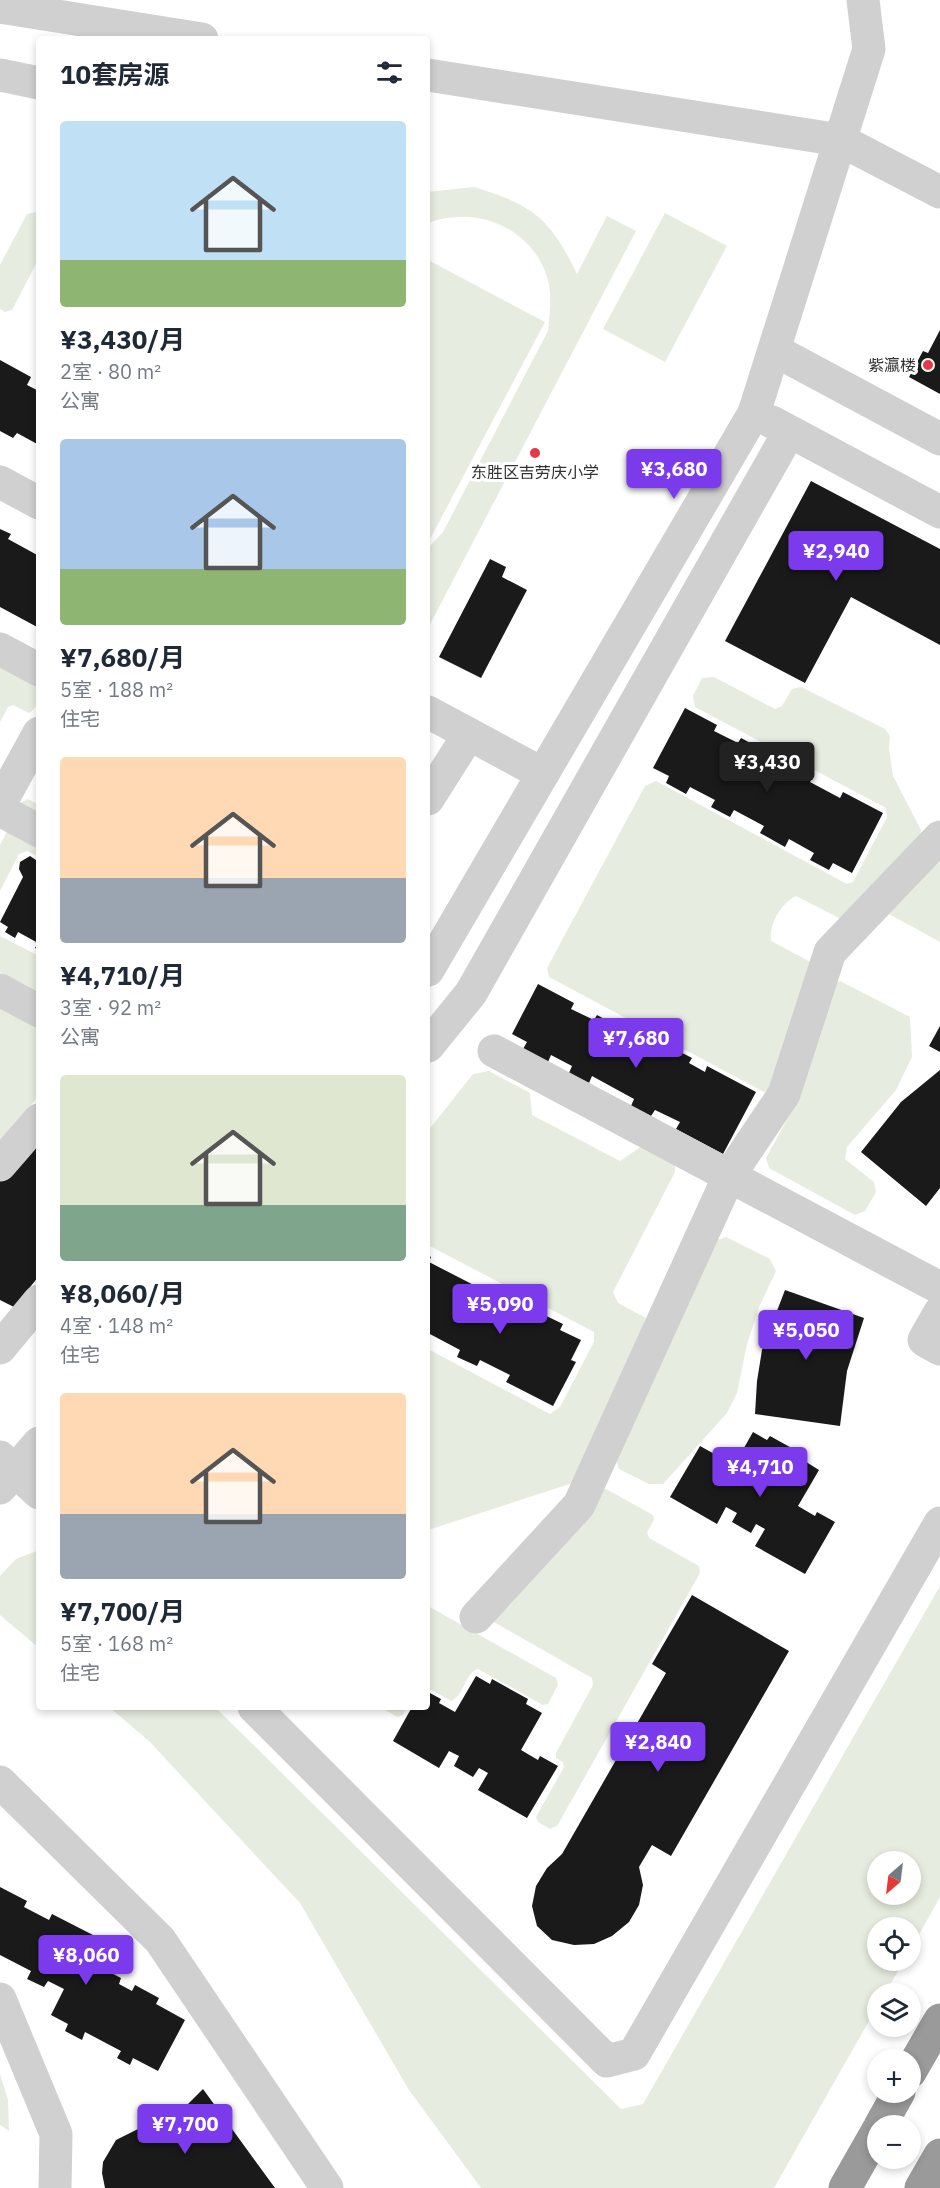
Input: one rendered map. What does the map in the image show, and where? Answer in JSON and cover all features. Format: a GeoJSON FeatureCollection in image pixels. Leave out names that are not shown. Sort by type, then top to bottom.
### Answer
{"type":"FeatureCollection","features":[{"type":"Feature","properties":{"kind":"highway"},"geometry":{"type":"LineString","coordinates":[[921,2053],[940,2020]]}},
{"type":"Feature","properties":{"kind":"highway"},"geometry":{"type":"LineString","coordinates":[[845,2188],[867,2149]]}},
{"type":"Feature","properties":{"kind":"highway"},"geometry":{"type":"LineString","coordinates":[[921,2188],[940,2155]]}},
{"type":"Feature","properties":{"kind":"street"},"geometry":{"type":"LineString","coordinates":[[430,966],[754,413],[869,49],[863,0]]}},
{"type":"Feature","properties":{"kind":"street"},"geometry":{"type":"LineString","coordinates":[[0,7],[79,30],[161,36]]}},
{"type":"Feature","properties":{"kind":"street"},"geometry":{"type":"LineString","coordinates":[[0,75],[36,81]]}},
{"type":"Feature","properties":{"kind":"street"},"geometry":{"type":"LineString","coordinates":[[430,75],[840,140],[940,192]]}},
{"type":"Feature","properties":{"kind":"street"},"geometry":{"type":"LineString","coordinates":[[774,350],[940,439]]}},
{"type":"Feature","properties":{"kind":"street"},"geometry":{"type":"LineString","coordinates":[[754,413],[940,512]]}},
{"type":"Feature","properties":{"kind":"street"},"geometry":{"type":"LineString","coordinates":[[430,1044],[471,993],[789,432]]}},
{"type":"Feature","properties":{"kind":"street"},"geometry":{"type":"LineString","coordinates":[[0,482],[36,501]]}},
{"type":"Feature","properties":{"kind":"street"},"geometry":{"type":"LineString","coordinates":[[0,649],[36,668]]}},
{"type":"Feature","properties":{"kind":"street"},"geometry":{"type":"LineString","coordinates":[[430,713],[543,774]]}},
{"type":"Feature","properties":{"kind":"street"},"geometry":{"type":"LineString","coordinates":[[430,796],[469,734]]}},
{"type":"Feature","properties":{"kind":"street"},"geometry":{"type":"LineString","coordinates":[[0,804],[36,738]]}},
{"type":"Feature","properties":{"kind":"street"},"geometry":{"type":"LineString","coordinates":[[0,810],[36,829]]}},
{"type":"Feature","properties":{"kind":"street"},"geometry":{"type":"LineString","coordinates":[[476,1617],[579,1506],[729,1176],[784,1094],[830,952],[940,837]]}},
{"type":"Feature","properties":{"kind":"street"},"geometry":{"type":"LineString","coordinates":[[456,921],[499,945]]}},
{"type":"Feature","properties":{"kind":"street"},"geometry":{"type":"LineString","coordinates":[[0,990],[36,1009]]}},
{"type":"Feature","properties":{"kind":"street"},"geometry":{"type":"LineString","coordinates":[[494,1051],[940,1288]]}},
{"type":"Feature","properties":{"kind":"street"},"geometry":{"type":"LineString","coordinates":[[0,1165],[36,1123]]}},
{"type":"Feature","properties":{"kind":"street"},"geometry":{"type":"LineString","coordinates":[[0,1348],[36,1305]]}},
{"type":"Feature","properties":{"kind":"street"},"geometry":{"type":"LineString","coordinates":[[940,1312],[924,1340],[940,1349]]}},
{"type":"Feature","properties":{"kind":"street"},"geometry":{"type":"LineString","coordinates":[[36,1446],[5,1472],[36,1491]]}},
{"type":"Feature","properties":{"kind":"street"},"geometry":{"type":"LineString","coordinates":[[257,1710],[607,2061],[633,2054],[940,1523]]}},
{"type":"Feature","properties":{"kind":"street"},"geometry":{"type":"LineString","coordinates":[[0,1782],[160,1940],[327,2188]]}},
{"type":"Feature","properties":{"kind":"street"},"geometry":{"type":"LineString","coordinates":[[0,1999],[56,2133],[55,2188]]}},
{"type":"Feature","properties":{"kind":"shaded area"},"geometry":{"type":"Polygon","coordinates":[[[474,187],[511,200],[538,216],[548,227],[558,239],[577,274],[607,216],[636,231],[430,624],[430,546],[443,532],[548,331],[550,300],[548,278],[536,255],[525,241],[496,223],[479,218],[445,218],[430,222],[430,192],[474,187]]]}},
{"type":"Feature","properties":{"kind":"shaded area"},"geometry":{"type":"Polygon","coordinates":[[[36,212],[36,264],[12,310],[5,312],[0,309],[0,265],[27,214],[36,212]]]}},
{"type":"Feature","properties":{"kind":"shaded area"},"geometry":{"type":"Polygon","coordinates":[[[665,213],[727,246],[665,362],[603,329],[665,213]]]}},
{"type":"Feature","properties":{"kind":"shaded area"},"geometry":{"type":"Polygon","coordinates":[[[430,261],[545,322],[430,539],[430,261]]]}},
{"type":"Feature","properties":{"kind":"shaded area"},"geometry":{"type":"Polygon","coordinates":[[[0,657],[36,675],[36,706],[29,713],[13,705],[8,707],[0,722],[0,657]]]}},
{"type":"Feature","properties":{"kind":"shaded area"},"geometry":{"type":"Polygon","coordinates":[[[714,677],[775,709],[782,706],[792,689],[801,687],[885,729],[890,736],[889,748],[893,776],[921,830],[919,840],[847,922],[796,896],[785,904],[777,915],[772,928],[771,941],[818,966],[777,1085],[764,1092],[549,977],[547,968],[645,786],[656,781],[847,884],[853,882],[887,817],[886,808],[695,707],[693,696],[702,678],[714,677]]]}},
{"type":"Feature","properties":{"kind":"shaded area"},"geometry":{"type":"Polygon","coordinates":[[[28,799],[36,803],[36,856],[27,851],[19,854],[0,891],[0,845],[22,802],[28,799]]]}},
{"type":"Feature","properties":{"kind":"shaded area"},"geometry":{"type":"Polygon","coordinates":[[[940,855],[940,942],[889,914],[940,855]]]}},
{"type":"Feature","properties":{"kind":"shaded area"},"geometry":{"type":"Polygon","coordinates":[[[0,936],[36,954],[36,990],[0,972],[0,936]]]}},
{"type":"Feature","properties":{"kind":"shaded area"},"geometry":{"type":"Polygon","coordinates":[[[840,981],[910,1017],[912,1057],[896,1090],[847,1147],[845,1159],[874,1182],[876,1192],[865,1211],[855,1215],[769,1168],[766,1158],[798,1100],[831,986],[840,981]]]}},
{"type":"Feature","properties":{"kind":"shaded area"},"geometry":{"type":"Polygon","coordinates":[[[0,1002],[36,1021],[36,1099],[0,1144],[0,1002]]]}},
{"type":"Feature","properties":{"kind":"shaded area"},"geometry":{"type":"Polygon","coordinates":[[[489,1071],[530,1093],[532,1115],[620,1161],[642,1146],[675,1163],[675,1172],[613,1292],[618,1303],[646,1318],[579,1481],[430,1529],[430,1350],[550,1414],[560,1407],[594,1342],[594,1332],[430,1246],[430,1128],[473,1074],[489,1071]]]}},
{"type":"Feature","properties":{"kind":"shaded area"},"geometry":{"type":"Polygon","coordinates":[[[726,1237],[770,1259],[776,1271],[759,1307],[747,1344],[737,1393],[727,1413],[663,1484],[649,1484],[619,1469],[614,1454],[714,1241],[726,1237]]]}},
{"type":"Feature","properties":{"kind":"shaded area"},"geometry":{"type":"Polygon","coordinates":[[[606,1489],[653,1515],[654,1520],[647,1532],[649,1538],[699,1566],[700,1573],[557,1826],[550,1829],[538,1822],[536,1817],[564,1767],[563,1762],[556,1758],[556,1753],[593,1685],[592,1678],[492,1621],[600,1490],[606,1489]]]}},
{"type":"Feature","properties":{"kind":"shaded area"},"geometry":{"type":"Polygon","coordinates":[[[36,1551],[36,1645],[0,1615],[0,1576],[16,1559],[36,1551]]]}},
{"type":"Feature","properties":{"kind":"shaded area"},"geometry":{"type":"Polygon","coordinates":[[[940,1586],[940,1897],[921,1931],[921,1917],[867,1917],[867,1971],[898,1971],[891,1983],[867,1983],[867,2025],[774,2188],[481,2188],[409,2090],[300,1903],[149,1741],[113,1710],[218,1710],[621,2109],[643,2104],[940,1586]]]}},
{"type":"Feature","properties":{"kind":"shaded area"},"geometry":{"type":"Polygon","coordinates":[[[430,1607],[556,1678],[558,1685],[548,1704],[543,1705],[478,1669],[470,1675],[459,1694],[451,1701],[430,1689],[430,1607]]]}},
{"type":"Feature","properties":{"kind":"shaded area"},"geometry":{"type":"Polygon","coordinates":[[[385,1710],[406,1710],[403,1715],[397,1717],[385,1710]]]}},
{"type":"Feature","properties":{"kind":"shaded area"},"geometry":{"type":"Polygon","coordinates":[[[0,2074],[8,2100],[9,2131],[0,2125],[0,2074]]]}},
{"type":"Feature","properties":{"kind":"building","name":"紫瀛楼"},"geometry":{"type":"Polygon","coordinates":[[[940,330],[940,394],[909,377],[923,351],[928,353],[940,330]]]}},
{"type":"Feature","properties":{"kind":"building"},"geometry":{"type":"Polygon","coordinates":[[[0,360],[31,377],[27,385],[36,390],[36,443],[17,433],[13,438],[0,431],[0,360]]]}},
{"type":"Feature","properties":{"kind":"building"},"geometry":{"type":"Polygon","coordinates":[[[811,481],[940,549],[940,645],[851,597],[805,683],[725,641],[811,481]]]}},
{"type":"Feature","properties":{"kind":"building"},"geometry":{"type":"Polygon","coordinates":[[[0,529],[11,534],[8,539],[36,554],[36,626],[0,607],[0,529]]]}},
{"type":"Feature","properties":{"kind":"building"},"geometry":{"type":"Polygon","coordinates":[[[490,559],[506,567],[502,577],[527,590],[481,678],[439,657],[490,559]]]}},
{"type":"Feature","properties":{"kind":"building"},"geometry":{"type":"Polygon","coordinates":[[[685,708],[717,725],[714,731],[738,743],[741,738],[813,776],[810,782],[840,798],[843,792],[883,813],[852,873],[833,863],[829,870],[810,860],[814,853],[789,839],[785,847],[760,833],[764,826],[734,810],[730,817],[711,807],[715,800],[690,787],[686,794],[666,783],[669,776],[653,768],[685,708]]]}},
{"type":"Feature","properties":{"kind":"building"},"geometry":{"type":"Polygon","coordinates":[[[30,856],[36,860],[36,942],[18,932],[15,938],[5,932],[8,927],[0,922],[23,877],[19,869],[20,862],[30,856]]]}},
{"type":"Feature","properties":{"kind":"building"},"geometry":{"type":"Polygon","coordinates":[[[538,984],[574,1003],[571,1009],[594,1020],[597,1015],[664,1051],[667,1045],[692,1058],[689,1063],[705,1072],[707,1066],[756,1092],[723,1154],[676,1129],[680,1122],[655,1110],[651,1116],[631,1106],[634,1099],[592,1076],[589,1083],[569,1073],[572,1066],[551,1055],[548,1062],[523,1049],[527,1042],[512,1034],[538,984]]]}},
{"type":"Feature","properties":{"kind":"building"},"geometry":{"type":"Polygon","coordinates":[[[940,1026],[940,1052],[929,1046],[940,1026]]]}},
{"type":"Feature","properties":{"kind":"building"},"geometry":{"type":"Polygon","coordinates":[[[940,1070],[940,1188],[926,1206],[861,1152],[901,1102],[940,1070]]]}},
{"type":"Feature","properties":{"kind":"building"},"geometry":{"type":"Polygon","coordinates":[[[36,1136],[36,1280],[14,1307],[0,1300],[0,1180],[36,1136]]]}},
{"type":"Feature","properties":{"kind":"building"},"geometry":{"type":"Polygon","coordinates":[[[430,1263],[495,1296],[498,1291],[520,1303],[517,1307],[534,1316],[536,1311],[563,1324],[560,1330],[581,1340],[571,1360],[576,1362],[553,1406],[506,1382],[510,1375],[480,1360],[477,1366],[457,1357],[460,1350],[430,1334],[430,1263]]]}},
{"type":"Feature","properties":{"kind":"building"},"geometry":{"type":"Polygon","coordinates":[[[785,1290],[864,1318],[847,1371],[840,1426],[755,1414],[762,1350],[785,1290]]]}},
{"type":"Feature","properties":{"kind":"building"},"geometry":{"type":"Polygon","coordinates":[[[753,1432],[767,1440],[770,1436],[806,1456],[803,1460],[819,1470],[798,1506],[815,1516],[817,1512],[835,1522],[805,1574],[755,1546],[765,1529],[756,1524],[751,1533],[732,1522],[737,1513],[726,1507],[717,1524],[670,1497],[700,1446],[718,1456],[716,1459],[732,1469],[753,1432]]]}},
{"type":"Feature","properties":{"kind":"building"},"geometry":{"type":"Polygon","coordinates":[[[692,1595],[789,1651],[671,1856],[652,1845],[639,1867],[643,1885],[639,1905],[629,1922],[612,1936],[594,1944],[574,1945],[552,1940],[537,1926],[532,1906],[536,1886],[547,1868],[562,1854],[666,1673],[652,1664],[692,1595]]]}},
{"type":"Feature","properties":{"kind":"building"},"geometry":{"type":"Polygon","coordinates":[[[476,1676],[490,1684],[492,1679],[528,1699],[526,1704],[542,1713],[521,1750],[538,1760],[540,1756],[558,1766],[527,1818],[478,1790],[488,1773],[479,1768],[473,1777],[454,1766],[459,1756],[449,1751],[439,1768],[393,1741],[410,1710],[430,1710],[430,1693],[441,1699],[439,1703],[455,1712],[476,1676]]]}},
{"type":"Feature","properties":{"kind":"building"},"geometry":{"type":"Polygon","coordinates":[[[0,1887],[27,1901],[24,1907],[49,1920],[52,1914],[93,1935],[78,1963],[99,1974],[102,1968],[121,1978],[119,1984],[132,1991],[135,1985],[159,1998],[156,2004],[185,2020],[158,2071],[133,2058],[130,2065],[117,2058],[121,2051],[85,2032],[82,2040],[65,2031],[68,2024],[51,2015],[64,1989],[48,1981],[44,1987],[27,1979],[31,1971],[0,1955],[0,1887]]]}},
{"type":"Feature","properties":{"kind":"building"},"geometry":{"type":"Polygon","coordinates":[[[203,2089],[275,2188],[105,2188],[102,2173],[103,2162],[116,2140],[138,2129],[164,2133],[171,2121],[203,2089]]]}},
{"type":"Feature","properties":{"kind":"place","name":"紫瀛楼"},"geometry":{"type":"Point","coordinates":[928,365]}},
{"type":"Feature","properties":{"kind":"place","name":"东胜区吉劳庆小学"},"geometry":{"type":"Point","coordinates":[535,453]}}]}
